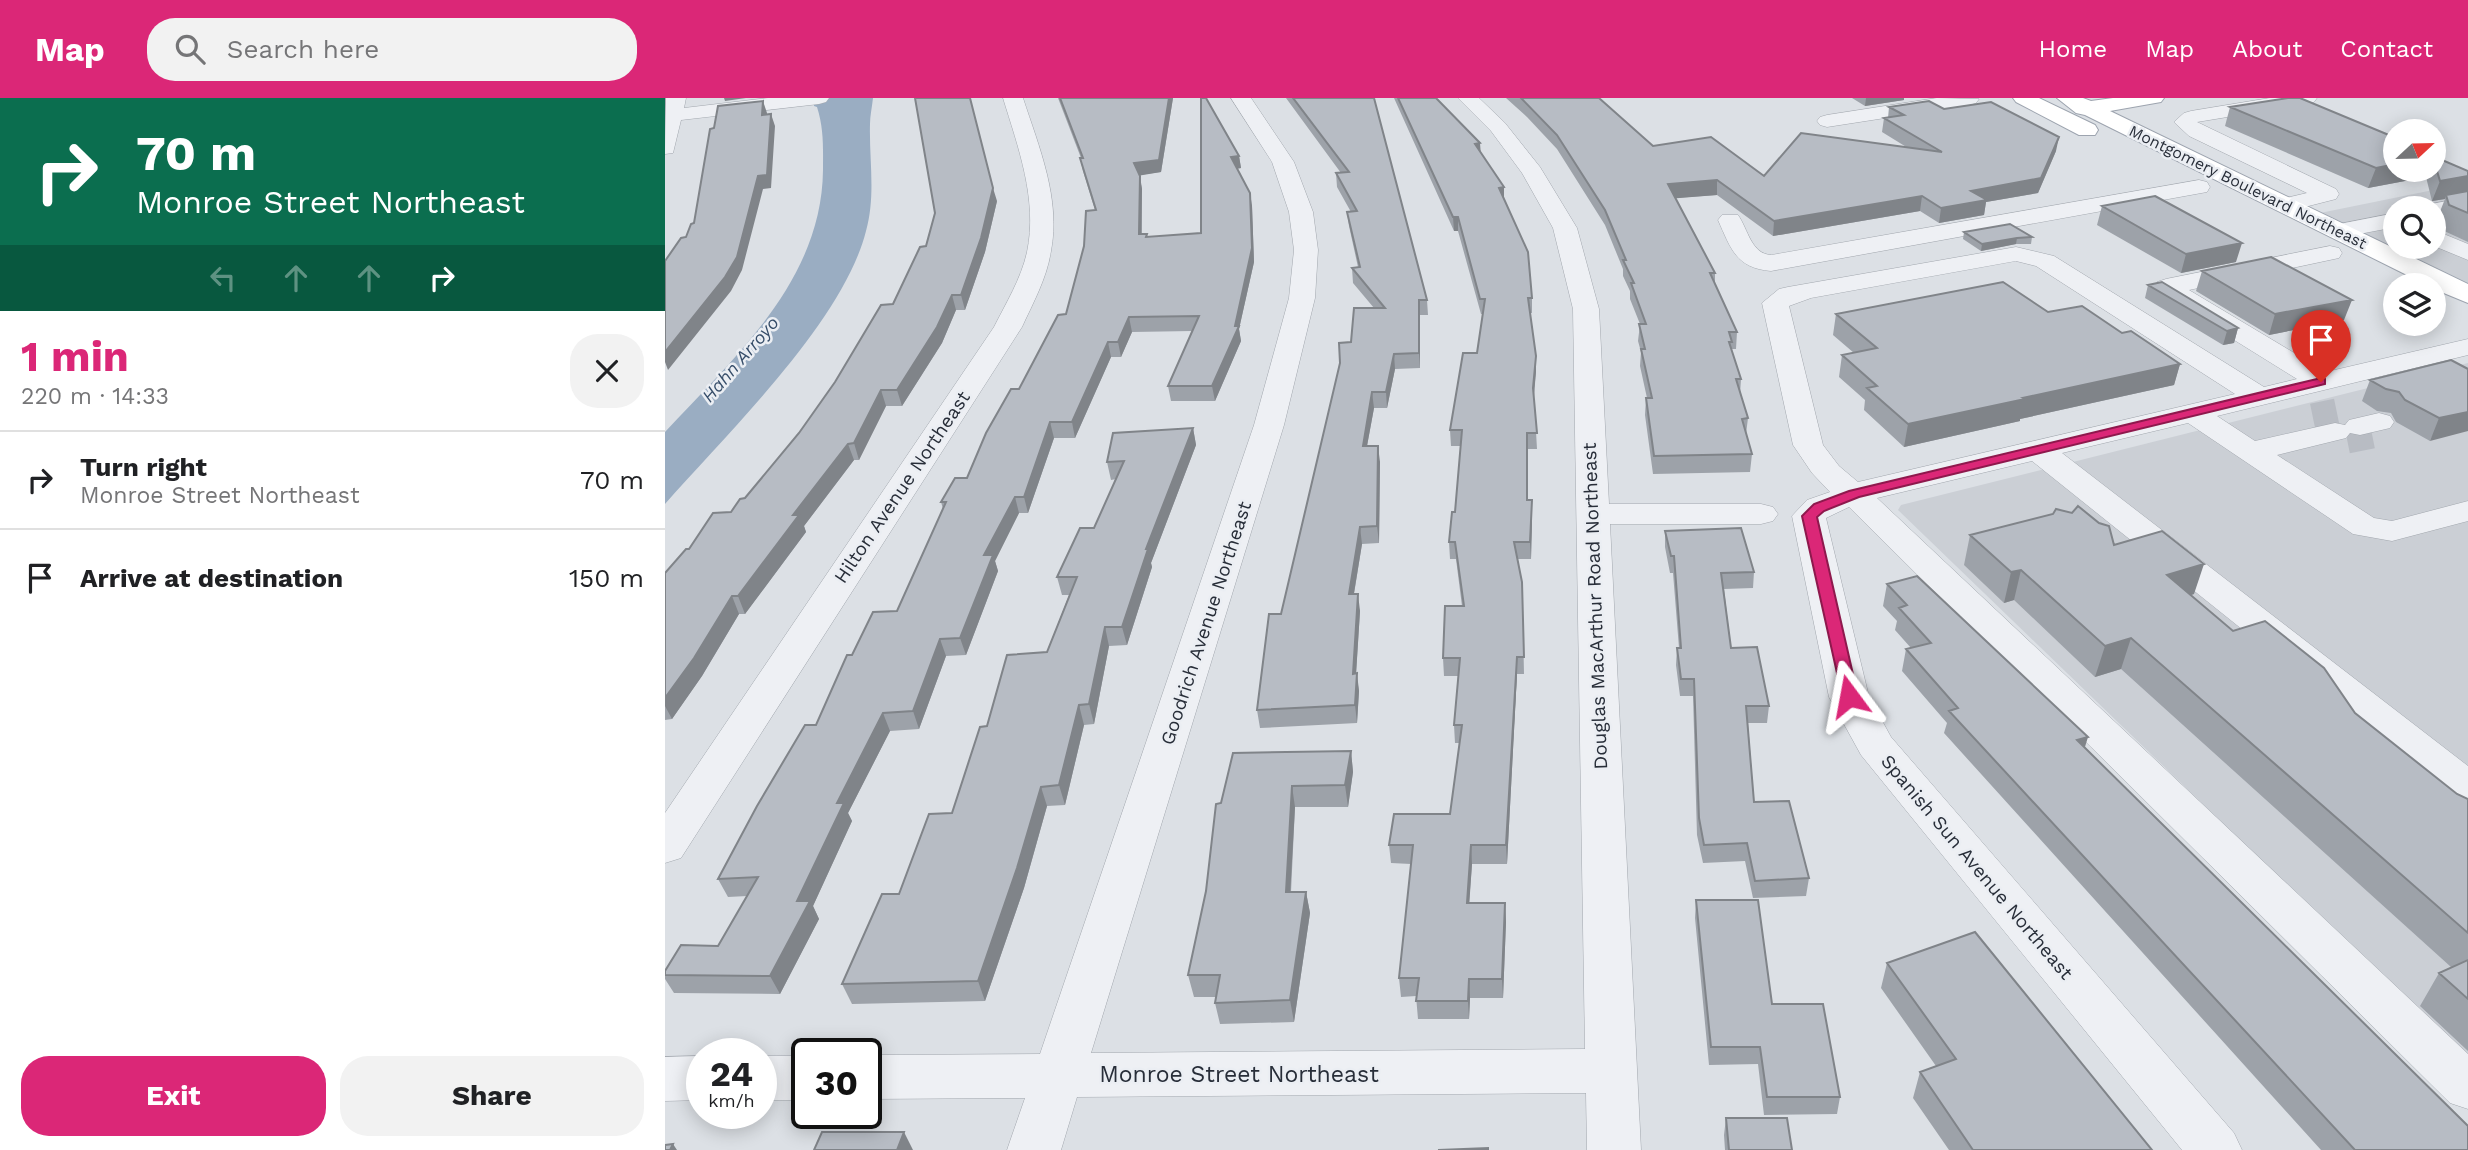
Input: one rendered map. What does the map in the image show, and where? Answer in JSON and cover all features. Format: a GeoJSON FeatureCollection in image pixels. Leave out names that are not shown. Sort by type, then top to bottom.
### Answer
{"type":"FeatureCollection","features":[{"type":"Feature","properties":{"kind":"main road","name":"Montgomery Boulevard Northeast"},"geometry":{"type":"LineString","coordinates":[[2023,98],[2069,106],[2155,141],[2287,223]]}},
{"type":"Feature","properties":{"kind":"main road"},"geometry":{"type":"LineString","coordinates":[[2069,106],[2154,98]]}},
{"type":"Feature","properties":{"kind":"main road","name":"Montgomery Boulevard Northeast"},"geometry":{"type":"LineString","coordinates":[[2069,106],[2199,187],[2468,295]]}},
{"type":"Feature","properties":{"kind":"main road","name":"Montgomery Boulevard Northeast"},"geometry":{"type":"LineString","coordinates":[[2334,242],[2383,277]]}},
{"type":"Feature","properties":{"kind":"main road"},"geometry":{"type":"LineString","coordinates":[[2446,312],[2468,323]]}},
{"type":"Feature","properties":{"kind":"street","name":"Hilton Avenue Northeast"},"geometry":{"type":"LineString","coordinates":[[665,848],[1008,327],[1039,251],[1041,207],[1039,186],[1013,98]]}},
{"type":"Feature","properties":{"kind":"street","name":"Goodrich Avenue Northeast"},"geometry":{"type":"LineString","coordinates":[[1034,1150],[1227,559],[1269,425],[1302,298],[1305,250],[1301,212],[1283,162],[1241,98]]}},
{"type":"Feature","properties":{"kind":"street","name":"Douglas MacArthur Road Northeast"},"geometry":{"type":"LineString","coordinates":[[1468,98],[1505,136],[1532,172],[1565,229],[1586,309],[1614,1150]]}},
{"type":"Feature","properties":{"kind":"street"},"geometry":{"type":"LineString","coordinates":[[1827,121],[1972,98]]}},
{"type":"Feature","properties":{"kind":"street"},"geometry":{"type":"LineString","coordinates":[[2287,223],[2328,194],[2196,132],[2183,122],[2191,117],[2307,98]]}},
{"type":"Feature","properties":{"kind":"street"},"geometry":{"type":"LineString","coordinates":[[665,149],[671,110],[815,99]]}},
{"type":"Feature","properties":{"kind":"street"},"geometry":{"type":"LineString","coordinates":[[2155,141],[2196,132]]}},
{"type":"Feature","properties":{"kind":"street"},"geometry":{"type":"LineString","coordinates":[[1730,220],[1751,260],[1771,263],[2199,187]]}},
{"type":"Feature","properties":{"kind":"street"},"geometry":{"type":"LineString","coordinates":[[2446,208],[2468,204]]}},
{"type":"Feature","properties":{"kind":"street"},"geometry":{"type":"LineString","coordinates":[[2321,382],[2166,287],[2334,242],[2383,225]]}},
{"type":"Feature","properties":{"kind":"street"},"geometry":{"type":"LineString","coordinates":[[2446,243],[2468,253]]}},
{"type":"Feature","properties":{"kind":"street"},"geometry":{"type":"LineString","coordinates":[[1819,508],[1829,476],[1808,445],[1775,303],[1788,295],[2016,254],[2027,255],[2045,261],[2258,396]]}},
{"type":"Feature","properties":{"kind":"street"},"geometry":{"type":"LineString","coordinates":[[1819,508],[2037,449],[2468,347]]}},
{"type":"Feature","properties":{"kind":"street"},"geometry":{"type":"LineString","coordinates":[[2191,412],[2357,523],[2374,530],[2392,531],[2468,511]]}},
{"type":"Feature","properties":{"kind":"street"},"geometry":{"type":"LineString","coordinates":[[2246,448],[2353,423]]}},
{"type":"Feature","properties":{"kind":"street"},"geometry":{"type":"LineString","coordinates":[[2037,449],[2468,788]]}},
{"type":"Feature","properties":{"kind":"street"},"geometry":{"type":"LineString","coordinates":[[1819,508],[2468,1087]]}},
{"type":"Feature","properties":{"kind":"street","name":"Spanish Sun Avenue Northeast"},"geometry":{"type":"LineString","coordinates":[[1819,508],[1849,696],[1875,745],[2215,1150]]}},
{"type":"Feature","properties":{"kind":"street"},"geometry":{"type":"LineString","coordinates":[[1591,514],[1761,514]]}},
{"type":"Feature","properties":{"kind":"street","name":"Monroe Street Northeast"},"geometry":{"type":"LineString","coordinates":[[882,1077],[1611,1071]]}},
{"type":"Feature","properties":{"kind":"street"},"geometry":{"type":"LineString","coordinates":[[665,1079],[686,1078]]}},
{"type":"Feature","properties":{"kind":"shaded area"},"geometry":{"type":"Polygon","coordinates":[[[2468,182],[2468,285],[2415,259],[2446,259],[2446,196],[2404,196],[2468,182]]]}},
{"type":"Feature","properties":{"kind":"shaded area"},"geometry":{"type":"Polygon","coordinates":[[[2383,200],[2383,244],[2320,213],[2383,200]]]}},
{"type":"Feature","properties":{"kind":"shaded area"},"geometry":{"type":"Polygon","coordinates":[[[2468,363],[2468,1060],[1898,510],[1901,505],[2468,363]]]}},
{"type":"Feature","properties":{"kind":"water","name":"Hahn Arroyo"},"geometry":{"type":"Polygon","coordinates":[[[814,98],[873,98],[870,124],[871,204],[866,231],[853,266],[834,302],[809,338],[781,375],[665,504],[665,432],[719,375],[770,314],[808,247],[819,210],[823,170],[822,131],[814,98]]]}},
{"type":"Feature","properties":{"kind":"building"},"geometry":{"type":"Polygon","coordinates":[[[915,98],[970,98],[993,188],[981,238],[961,295],[952,295],[937,327],[897,390],[881,390],[854,443],[848,444],[793,515],[799,515],[738,596],[732,596],[694,658],[665,698],[665,573],[686,549],[689,549],[713,513],[731,512],[799,433],[835,382],[881,305],[893,304],[920,247],[926,246],[935,213],[915,98]]]}},
{"type":"Feature","properties":{"kind":"building"},"geometry":{"type":"Polygon","coordinates":[[[1060,98],[1169,98],[1159,160],[1134,163],[1140,176],[1139,234],[1147,234],[1146,237],[1201,233],[1201,98],[1206,98],[1239,156],[1231,157],[1250,193],[1252,248],[1235,326],[1239,326],[1212,386],[1168,386],[1199,316],[1129,317],[1118,342],[1108,342],[1072,422],[1050,422],[1024,497],[1015,497],[984,555],[993,555],[960,638],[940,639],[913,711],[883,713],[837,803],[844,803],[797,901],[810,901],[770,976],[665,975],[681,945],[718,946],[758,877],[718,879],[757,806],[805,725],[816,725],[847,655],[852,655],[873,612],[897,611],[946,502],[941,502],[955,478],[967,478],[986,433],[1011,389],[1019,389],[1058,315],[1066,314],[1084,246],[1086,211],[1096,210],[1080,158],[1083,158],[1060,98]]]}},
{"type":"Feature","properties":{"kind":"building"},"geometry":{"type":"Polygon","coordinates":[[[1293,98],[1374,98],[1427,300],[1419,300],[1419,353],[1394,354],[1386,392],[1372,392],[1363,446],[1378,446],[1377,526],[1360,527],[1349,594],[1358,594],[1353,674],[1357,673],[1355,705],[1257,710],[1269,614],[1281,614],[1340,363],[1339,343],[1351,342],[1354,308],[1385,308],[1352,268],[1360,267],[1347,212],[1357,211],[1336,173],[1349,172],[1293,98]]]}},
{"type":"Feature","properties":{"kind":"building"},"geometry":{"type":"Polygon","coordinates":[[[1398,98],[1436,98],[1480,143],[1475,144],[1504,187],[1499,188],[1528,252],[1532,298],[1528,298],[1536,356],[1533,388],[1537,433],[1527,433],[1527,500],[1532,500],[1530,542],[1514,542],[1522,582],[1524,657],[1517,657],[1506,845],[1471,845],[1467,903],[1505,903],[1502,979],[1469,979],[1468,1001],[1416,1001],[1419,978],[1399,978],[1413,845],[1389,845],[1394,814],[1450,814],[1462,725],[1454,725],[1460,658],[1443,658],[1445,606],[1464,606],[1455,542],[1449,542],[1452,512],[1455,512],[1462,430],[1450,430],[1463,353],[1477,353],[1485,299],[1480,299],[1458,217],[1453,217],[1398,98]]]}},
{"type":"Feature","properties":{"kind":"building"},"geometry":{"type":"Polygon","coordinates":[[[1521,98],[1599,98],[1653,146],[1711,137],[1764,176],[1801,133],[1942,152],[1884,118],[1904,115],[1889,107],[1929,101],[1944,109],[1991,102],[2059,137],[2041,178],[1971,191],[1987,200],[1941,208],[1922,196],[1774,221],[1717,180],[1668,184],[1715,273],[1710,273],[1737,332],[1729,332],[1732,342],[1729,342],[1741,379],[1736,379],[1748,418],[1742,419],[1752,454],[1654,456],[1646,398],[1652,398],[1641,349],[1645,349],[1639,324],[1646,324],[1631,283],[1634,283],[1623,260],[1626,260],[1605,210],[1557,135],[1521,98]]]}},
{"type":"Feature","properties":{"kind":"building"},"geometry":{"type":"Polygon","coordinates":[[[2300,98],[2383,133],[2383,167],[2376,168],[2230,107],[2300,98]]]}},
{"type":"Feature","properties":{"kind":"building"},"geometry":{"type":"Polygon","coordinates":[[[763,101],[762,115],[771,114],[767,175],[758,176],[737,257],[725,277],[665,352],[665,261],[681,238],[686,237],[691,224],[694,223],[710,129],[714,128],[718,106],[763,101]]]}},
{"type":"Feature","properties":{"kind":"building"},"geometry":{"type":"Polygon","coordinates":[[[2447,162],[2468,171],[2468,176],[2447,180],[2447,162]]]}},
{"type":"Feature","properties":{"kind":"building"},"geometry":{"type":"Polygon","coordinates":[[[2468,191],[2468,213],[2449,205],[2446,195],[2468,191]]]}},
{"type":"Feature","properties":{"kind":"building"},"geometry":{"type":"Polygon","coordinates":[[[2155,196],[2242,243],[2186,254],[2102,206],[2155,196]]]}},
{"type":"Feature","properties":{"kind":"building"},"geometry":{"type":"Polygon","coordinates":[[[2010,224],[2032,237],[1982,244],[1964,232],[2010,224]]]}},
{"type":"Feature","properties":{"kind":"building"},"geometry":{"type":"Polygon","coordinates":[[[2271,257],[2352,300],[2275,314],[2202,271],[2271,257]]]}},
{"type":"Feature","properties":{"kind":"building"},"geometry":{"type":"Polygon","coordinates":[[[2003,282],[2048,312],[2082,306],[2122,333],[2131,331],[2180,364],[1908,424],[1867,388],[1877,386],[1842,355],[1877,348],[1836,314],[2003,282]]]}},
{"type":"Feature","properties":{"kind":"building"},"geometry":{"type":"Polygon","coordinates":[[[2162,282],[2238,328],[2227,331],[2148,285],[2162,282]]]}},
{"type":"Feature","properties":{"kind":"building"},"geometry":{"type":"Polygon","coordinates":[[[2451,360],[2468,369],[2468,412],[2439,418],[2405,400],[2399,392],[2386,389],[2370,380],[2451,360]]]}},
{"type":"Feature","properties":{"kind":"building"},"geometry":{"type":"Polygon","coordinates":[[[1193,428],[1146,549],[1122,627],[1105,627],[1089,704],[1079,705],[1059,785],[1041,787],[1017,868],[978,981],[842,984],[882,894],[899,894],[929,814],[952,813],[980,727],[987,726],[1007,655],[1047,652],[1077,577],[1057,577],[1080,528],[1094,528],[1124,461],[1107,462],[1113,433],[1193,428]]]}},
{"type":"Feature","properties":{"kind":"building"},"geometry":{"type":"Polygon","coordinates":[[[2078,506],[2099,523],[2109,526],[2114,545],[2162,531],[2204,564],[2167,575],[2233,631],[2265,621],[2324,668],[2355,713],[2457,794],[2468,799],[2468,933],[2131,638],[2105,646],[2021,570],[2011,572],[1970,535],[2053,514],[2056,509],[2072,513],[2078,506]]]}},
{"type":"Feature","properties":{"kind":"building"},"geometry":{"type":"Polygon","coordinates":[[[1741,528],[1754,572],[1721,573],[1731,648],[1757,647],[1769,706],[1746,706],[1754,802],[1789,801],[1809,878],[1755,881],[1747,843],[1704,845],[1699,818],[1694,679],[1681,679],[1677,648],[1681,648],[1674,556],[1671,556],[1665,531],[1741,528]]]}},
{"type":"Feature","properties":{"kind":"building"},"geometry":{"type":"Polygon","coordinates":[[[1917,576],[2088,737],[2077,740],[2468,1126],[2468,1150],[2355,1150],[1949,711],[1958,708],[1906,649],[1931,643],[1899,608],[1907,605],[1887,584],[1917,576]]]}},
{"type":"Feature","properties":{"kind":"building"},"geometry":{"type":"Polygon","coordinates":[[[1351,751],[1345,785],[1292,786],[1286,892],[1306,892],[1290,1000],[1215,1003],[1220,975],[1188,975],[1206,891],[1216,804],[1221,803],[1233,753],[1351,751]]]}},
{"type":"Feature","properties":{"kind":"building"},"geometry":{"type":"Polygon","coordinates":[[[1696,900],[1758,900],[1772,1004],[1823,1004],[1840,1097],[1767,1097],[1760,1047],[1711,1047],[1696,900]]]}},
{"type":"Feature","properties":{"kind":"building"},"geometry":{"type":"Polygon","coordinates":[[[1975,932],[2152,1150],[1973,1150],[1920,1072],[1956,1059],[1887,963],[1975,932]]]}},
{"type":"Feature","properties":{"kind":"building"},"geometry":{"type":"Polygon","coordinates":[[[2468,960],[2468,999],[2439,973],[2468,960]]]}},
{"type":"Feature","properties":{"kind":"building"},"geometry":{"type":"Polygon","coordinates":[[[1726,1118],[1787,1118],[1792,1150],[1729,1150],[1726,1118]]]}},
{"type":"Feature","properties":{"kind":"building"},"geometry":{"type":"Polygon","coordinates":[[[822,1132],[904,1132],[897,1150],[814,1150],[822,1132]]]}},
{"type":"Feature","properties":{"kind":"building"},"geometry":{"type":"Polygon","coordinates":[[[673,1144],[670,1150],[665,1150],[665,1145],[673,1144]]]}},
{"type":"Feature","properties":{"kind":"building"},"geometry":{"type":"Polygon","coordinates":[[[1488,1148],[1488,1150],[1438,1150],[1488,1148]]]}},
{"type":"Feature","properties":{"kind":"tunnel"},"geometry":{"type":"LineString","coordinates":[[2313,418],[2337,413]]}},
{"type":"Feature","properties":{"kind":"tunnel"},"geometry":{"type":"LineString","coordinates":[[2347,439],[2372,434]]}},
{"type":"Feature","properties":{"kind":"route"},"geometry":{"type":"LineString","coordinates":[[1849,696],[1809,516],[1819,508],[1854,494],[2321,382]]}}]}
